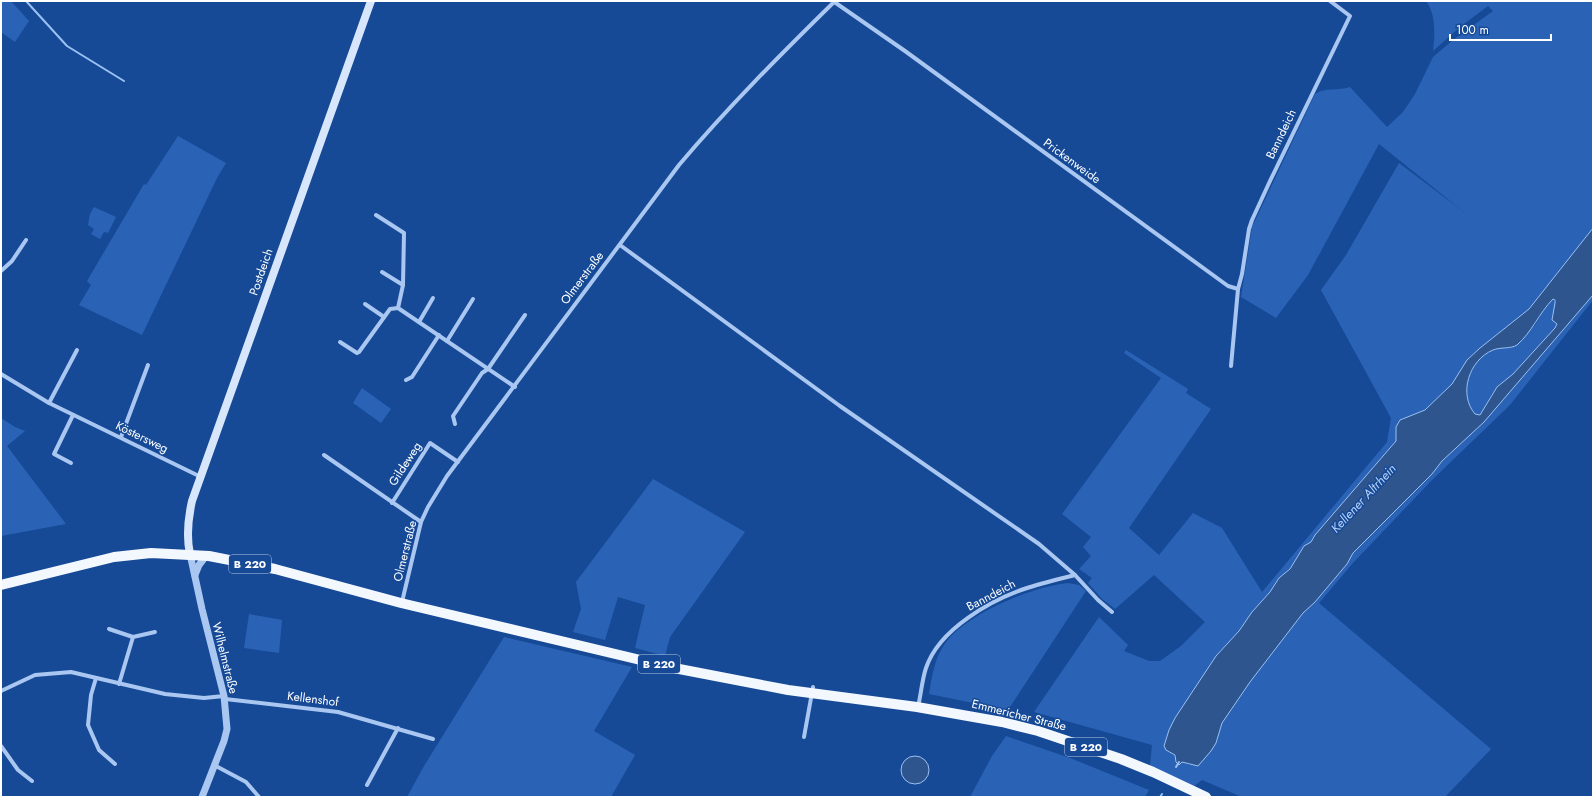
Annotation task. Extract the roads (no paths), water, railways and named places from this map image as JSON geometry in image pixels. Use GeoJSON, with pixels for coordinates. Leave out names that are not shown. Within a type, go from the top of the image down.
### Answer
{"type":"FeatureCollection","features":[{"type":"Feature","properties":{"kind":"main road","name":"Postdeich"},"geometry":{"type":"LineString","coordinates":[[190,554],[188,546],[188,518],[192,501],[371,1]]}},
{"type":"Feature","properties":{"kind":"main road","name":"B 220"},"geometry":{"type":"LineString","coordinates":[[1,585],[114,557],[151,553],[206,556],[275,569],[401,603],[674,668],[759,685],[813,690],[917,707]]}},
{"type":"Feature","properties":{"kind":"main road","name":"Emmericher Straße"},"geometry":{"type":"LineString","coordinates":[[917,707],[995,721],[1038,731],[1088,747],[1153,772],[1206,797]]}},
{"type":"Feature","properties":{"kind":"street","name":"Prickenweide"},"geometry":{"type":"LineString","coordinates":[[834,1],[1228,286],[1238,289]]}},
{"type":"Feature","properties":{"kind":"street","name":"Olmerstraße"},"geometry":{"type":"LineString","coordinates":[[401,603],[421,522],[438,489],[680,165],[717,121],[756,79],[834,1]]}},
{"type":"Feature","properties":{"kind":"street","name":"Banndeich"},"geometry":{"type":"LineString","coordinates":[[1238,289],[1252,220],[1350,16],[1330,1]]}},
{"type":"Feature","properties":{"kind":"street"},"geometry":{"type":"LineString","coordinates":[[376,215],[404,233],[402,285],[398,308]]}},
{"type":"Feature","properties":{"kind":"street"},"geometry":{"type":"LineString","coordinates":[[1,270],[12,261],[26,240]]}},
{"type":"Feature","properties":{"kind":"street"},"geometry":{"type":"LineString","coordinates":[[620,245],[840,406],[1039,544],[1075,575],[1098,600],[1112,612]]}},
{"type":"Feature","properties":{"kind":"street"},"geometry":{"type":"LineString","coordinates":[[382,272],[402,285]]}},
{"type":"Feature","properties":{"kind":"street"},"geometry":{"type":"LineString","coordinates":[[1231,366],[1238,289]]}},
{"type":"Feature","properties":{"kind":"street"},"geometry":{"type":"LineString","coordinates":[[419,322],[433,298]]}},
{"type":"Feature","properties":{"kind":"street"},"geometry":{"type":"LineString","coordinates":[[448,341],[473,299]]}},
{"type":"Feature","properties":{"kind":"street"},"geometry":{"type":"LineString","coordinates":[[365,304],[384,317]]}},
{"type":"Feature","properties":{"kind":"street"},"geometry":{"type":"LineString","coordinates":[[340,342],[357,353],[359,352],[390,309],[398,308],[515,387]]}},
{"type":"Feature","properties":{"kind":"street"},"geometry":{"type":"LineString","coordinates":[[455,424],[453,416],[482,373],[488,369],[525,315]]}},
{"type":"Feature","properties":{"kind":"street"},"geometry":{"type":"LineString","coordinates":[[406,380],[412,377],[439,336]]}},
{"type":"Feature","properties":{"kind":"street"},"geometry":{"type":"LineString","coordinates":[[49,403],[77,350]]}},
{"type":"Feature","properties":{"kind":"street"},"geometry":{"type":"LineString","coordinates":[[120,437],[148,365]]}},
{"type":"Feature","properties":{"kind":"street","name":"Köstersweg"},"geometry":{"type":"LineString","coordinates":[[1,374],[49,403],[201,477]]}},
{"type":"Feature","properties":{"kind":"street"},"geometry":{"type":"LineString","coordinates":[[71,462],[54,454],[73,415]]}},
{"type":"Feature","properties":{"kind":"street","name":"Gildeweg"},"geometry":{"type":"LineString","coordinates":[[392,503],[430,443],[458,462]]}},
{"type":"Feature","properties":{"kind":"street","name":"Gildeweg"},"geometry":{"type":"LineString","coordinates":[[324,455],[421,522]]}},
{"type":"Feature","properties":{"kind":"street","name":"Wilhelmstraße"},"geometry":{"type":"LineString","coordinates":[[190,554],[224,697],[227,729],[224,741],[202,797]]}},
{"type":"Feature","properties":{"kind":"street"},"geometry":{"type":"LineString","coordinates":[[194,575],[206,556]]}},
{"type":"Feature","properties":{"kind":"street","name":"Banndeich"},"geometry":{"type":"LineString","coordinates":[[917,707],[926,667],[938,646],[955,627],[990,605],[1026,588],[1075,575]]}},
{"type":"Feature","properties":{"kind":"street"},"geometry":{"type":"LineString","coordinates":[[109,629],[133,637],[155,632]]}},
{"type":"Feature","properties":{"kind":"street"},"geometry":{"type":"LineString","coordinates":[[119,684],[133,637]]}},
{"type":"Feature","properties":{"kind":"street","name":"Kellenshof"},"geometry":{"type":"LineString","coordinates":[[1,691],[34,675],[71,672],[165,694],[204,698],[224,697],[338,712],[434,739]]}},
{"type":"Feature","properties":{"kind":"street"},"geometry":{"type":"LineString","coordinates":[[96,678],[91,695],[88,725],[100,750],[115,764]]}},
{"type":"Feature","properties":{"kind":"street"},"geometry":{"type":"LineString","coordinates":[[804,737],[813,690]]}},
{"type":"Feature","properties":{"kind":"street"},"geometry":{"type":"LineString","coordinates":[[367,785],[398,728]]}},
{"type":"Feature","properties":{"kind":"street"},"geometry":{"type":"LineString","coordinates":[[1,746],[18,770],[32,781]]}},
{"type":"Feature","properties":{"kind":"street"},"geometry":{"type":"LineString","coordinates":[[214,765],[246,782],[259,797]]}},
{"type":"Feature","properties":{"kind":"water"},"geometry":{"type":"Polygon","coordinates":[[[1593,228],[1593,295],[1484,422],[1442,461],[1432,474],[1353,553],[1347,564],[1315,602],[1303,613],[1250,682],[1222,723],[1216,743],[1198,766],[1182,762],[1179,765],[1176,762],[1175,755],[1166,750],[1164,746],[1169,730],[1175,718],[1216,656],[1239,631],[1252,612],[1270,592],[1279,578],[1290,569],[1304,546],[1311,542],[1315,535],[1396,441],[1396,427],[1400,420],[1425,410],[1452,384],[1467,360],[1529,309],[1593,228]],[[1553,299],[1548,304],[1527,334],[1517,345],[1493,350],[1478,361],[1472,369],[1467,388],[1467,397],[1475,414],[1480,415],[1497,387],[1513,374],[1555,328],[1557,324],[1552,320],[1555,300],[1553,299]]]}},
{"type":"Feature","properties":{"kind":"water"},"geometry":{"type":"Polygon","coordinates":[[[915,756],[925,760],[929,770],[925,780],[915,784],[905,780],[901,770],[905,760],[915,756]]]}},
{"type":"Feature","properties":{"kind":"waterway"},"geometry":{"type":"LineString","coordinates":[[26,1],[67,46],[124,81]]}},
{"type":"Feature","properties":{"kind":"waterway","name":"Kellener Altrhein"},"geometry":{"type":"LineString","coordinates":[[1176,767],[1179,762]]}}]}
